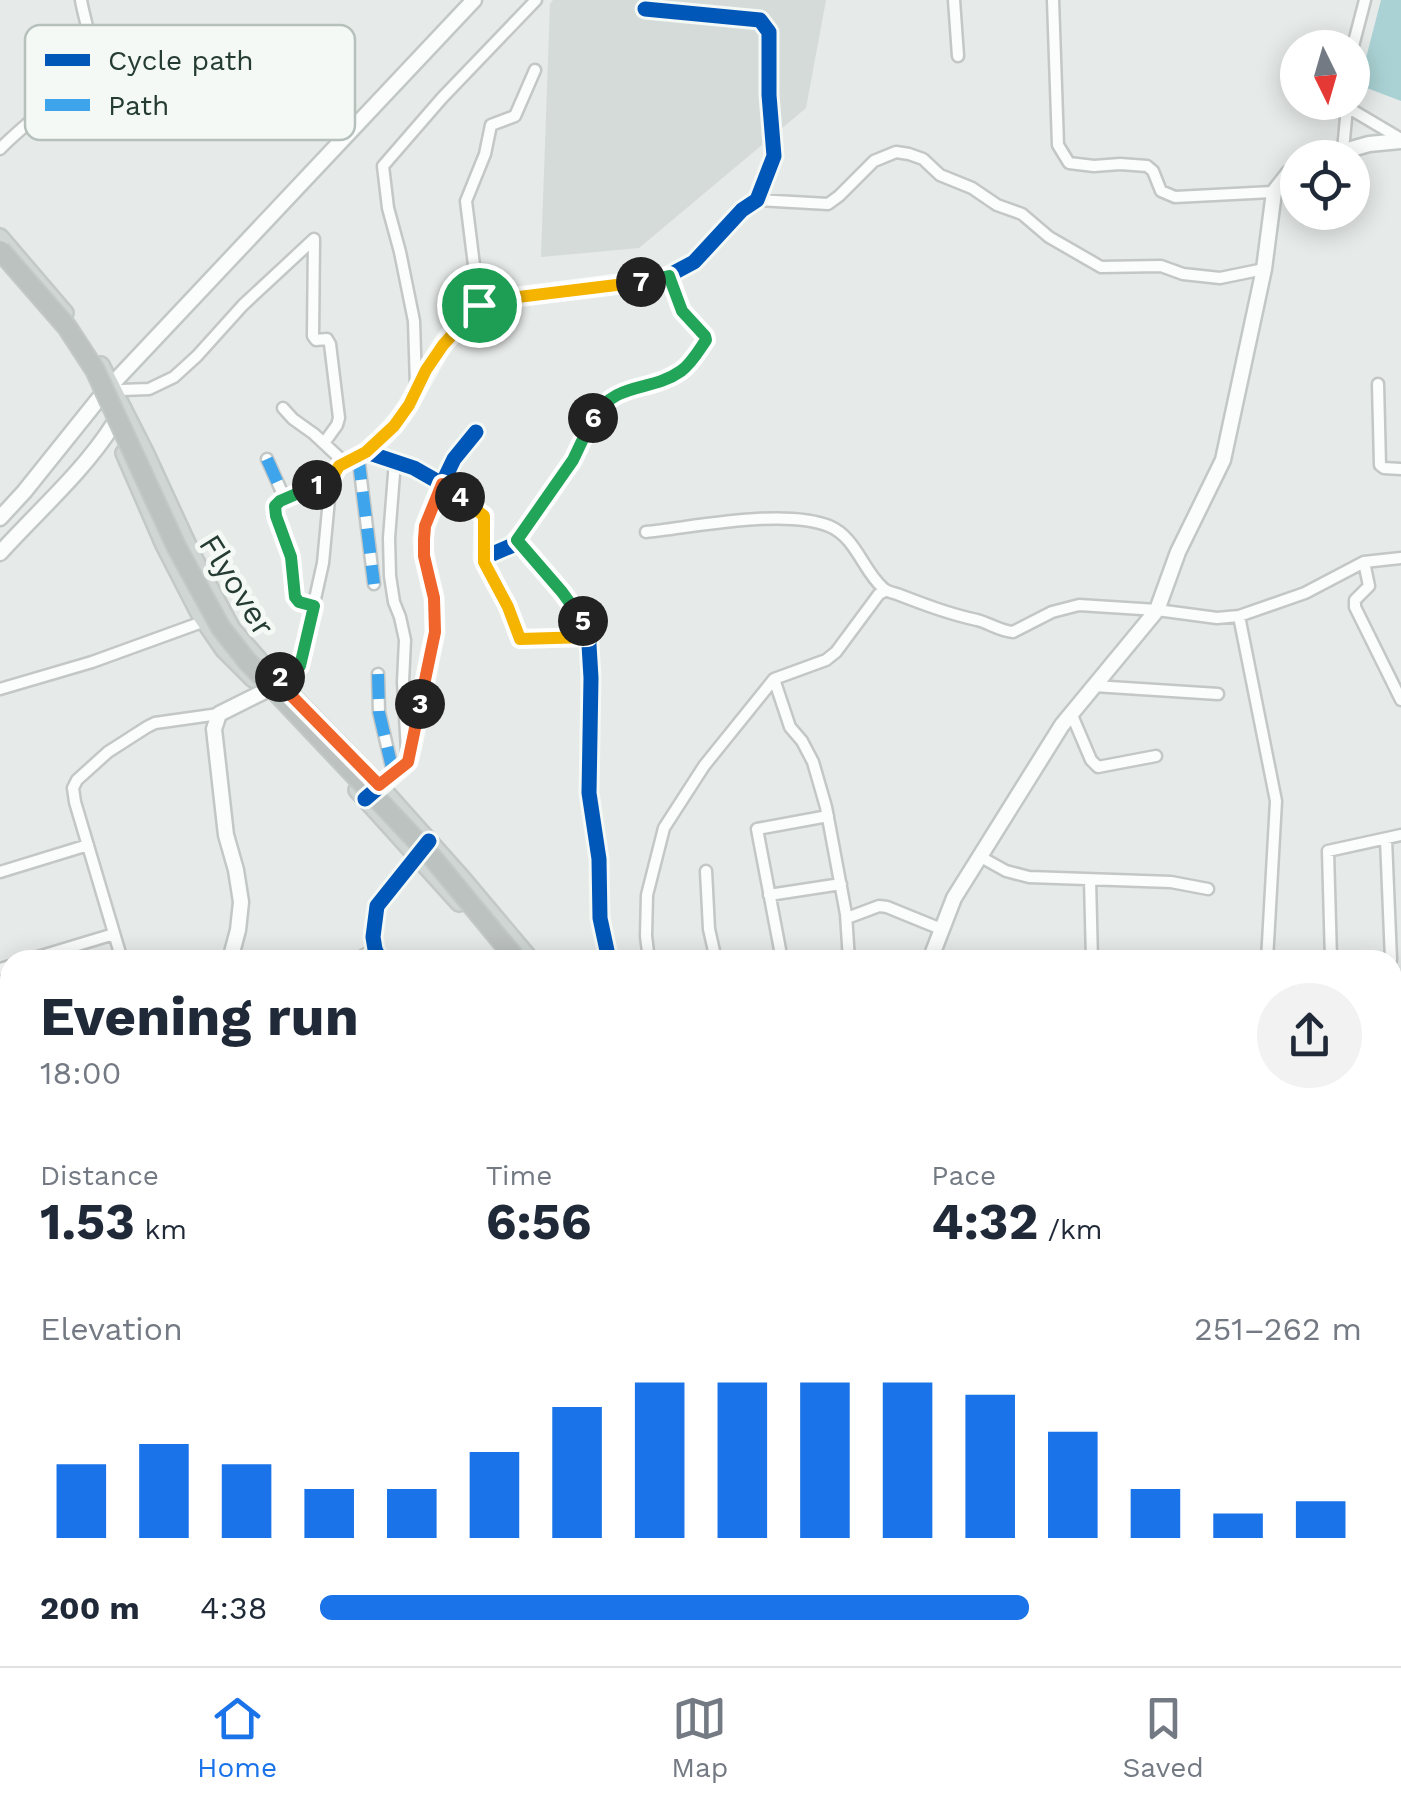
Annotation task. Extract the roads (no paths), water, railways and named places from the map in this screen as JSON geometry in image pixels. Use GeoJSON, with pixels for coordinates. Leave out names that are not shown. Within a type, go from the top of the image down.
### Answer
{"type":"FeatureCollection","features":[{"type":"Feature","properties":{"kind":"highway","name":"Flyover"},"geometry":{"type":"LineString","coordinates":[[2,256],[67,327],[95,370],[177,548],[222,628],[247,661],[431,856],[509,950]]}},
{"type":"Feature","properties":{"kind":"main road"},"geometry":{"type":"LineString","coordinates":[[0,237],[2,256],[67,327],[96,372],[232,629],[271,686],[498,950]]}},
{"type":"Feature","properties":{"kind":"main road"},"geometry":{"type":"LineString","coordinates":[[108,394],[113,424],[164,545],[224,650],[271,686],[379,785],[522,950]]}},
{"type":"Feature","properties":{"kind":"street"},"geometry":{"type":"LineString","coordinates":[[80,0],[85,25]]}},
{"type":"Feature","properties":{"kind":"street"},"geometry":{"type":"LineString","coordinates":[[355,128],[474,0]]}},
{"type":"Feature","properties":{"kind":"street"},"geometry":{"type":"LineString","coordinates":[[416,390],[414,321],[388,208],[383,166],[536,0]]}},
{"type":"Feature","properties":{"kind":"street"},"geometry":{"type":"LineString","coordinates":[[954,0],[958,56]]}},
{"type":"Feature","properties":{"kind":"street"},"geometry":{"type":"LineString","coordinates":[[1053,0],[1058,145],[1070,163],[1147,166],[1161,191],[1175,197],[1274,192]]}},
{"type":"Feature","properties":{"kind":"street"},"geometry":{"type":"LineString","coordinates":[[1357,30],[1365,0]]}},
{"type":"Feature","properties":{"kind":"street"},"geometry":{"type":"LineString","coordinates":[[119,950],[73,794],[77,780],[108,752],[156,723],[219,714],[300,666],[324,563],[332,478],[339,466],[362,454],[394,426],[443,345],[479,305],[669,276],[694,262],[756,200],[774,156],[768,95],[768,32],[760,20],[645,9]]}},
{"type":"Feature","properties":{"kind":"street"},"geometry":{"type":"LineString","coordinates":[[479,305],[466,201],[485,154],[491,126],[514,116],[535,70]]}},
{"type":"Feature","properties":{"kind":"street"},"geometry":{"type":"LineString","coordinates":[[1370,119],[1401,140]]}},
{"type":"Feature","properties":{"kind":"street"},"geometry":{"type":"LineString","coordinates":[[0,148],[25,125]]}},
{"type":"Feature","properties":{"kind":"street"},"geometry":{"type":"LineString","coordinates":[[0,518],[108,394],[344,140]]}},
{"type":"Feature","properties":{"kind":"street"},"geometry":{"type":"LineString","coordinates":[[1370,144],[1401,140]]}},
{"type":"Feature","properties":{"kind":"street"},"geometry":{"type":"LineString","coordinates":[[756,200],[828,204],[874,160],[896,152],[922,159],[940,174],[1022,214],[1049,237],[1101,268],[1160,266],[1183,274],[1220,278],[1264,269]]}},
{"type":"Feature","properties":{"kind":"street"},"geometry":{"type":"LineString","coordinates":[[934,950],[954,898],[1072,713],[1157,610],[1178,552],[1223,460],[1264,269],[1274,192],[1280,184]]}},
{"type":"Feature","properties":{"kind":"street"},"geometry":{"type":"LineString","coordinates":[[108,394],[149,389],[174,378],[314,238],[313,336],[330,344],[339,418],[324,444]]}},
{"type":"Feature","properties":{"kind":"street"},"geometry":{"type":"LineString","coordinates":[[483,558],[517,540],[573,460],[590,423],[606,402],[616,394],[665,380],[681,371],[706,340],[682,311],[669,276]]}},
{"type":"Feature","properties":{"kind":"street"},"geometry":{"type":"LineString","coordinates":[[1378,384],[1380,464],[1401,469]]}},
{"type":"Feature","properties":{"kind":"street"},"geometry":{"type":"LineString","coordinates":[[283,408],[345,463]]}},
{"type":"Feature","properties":{"kind":"street"},"geometry":{"type":"LineString","coordinates":[[0,553],[83,464],[113,424]]}},
{"type":"Feature","properties":{"kind":"street"},"geometry":{"type":"LineString","coordinates":[[365,798],[408,762],[435,632],[434,598],[424,556],[425,526],[454,460],[476,432]]}},
{"type":"Feature","properties":{"kind":"street"},"geometry":{"type":"LineString","coordinates":[[362,454],[414,468],[484,516],[483,558],[520,639],[588,637]]}},
{"type":"Feature","properties":{"kind":"street"},"geometry":{"type":"LineString","coordinates":[[362,454],[374,584]]}},
{"type":"Feature","properties":{"kind":"street"},"geometry":{"type":"LineString","coordinates":[[267,459],[285,499]]}},
{"type":"Feature","properties":{"kind":"street"},"geometry":{"type":"LineString","coordinates":[[395,461],[390,576],[405,640],[402,682],[408,762]]}},
{"type":"Feature","properties":{"kind":"street"},"geometry":{"type":"LineString","coordinates":[[314,606],[295,597],[291,557],[274,510],[285,499],[332,478]]}},
{"type":"Feature","properties":{"kind":"street"},"geometry":{"type":"LineString","coordinates":[[646,532],[763,519],[811,520],[842,534],[885,591],[1006,632],[1079,604],[1217,618],[1240,616],[1305,594],[1364,562],[1401,558]]}},
{"type":"Feature","properties":{"kind":"street"},"geometry":{"type":"LineString","coordinates":[[517,540],[588,628],[589,793],[599,859],[600,918],[607,950]]}},
{"type":"Feature","properties":{"kind":"street"},"geometry":{"type":"LineString","coordinates":[[1364,562],[1368,586],[1355,600],[1355,607],[1401,700]]}},
{"type":"Feature","properties":{"kind":"street"},"geometry":{"type":"LineString","coordinates":[[648,950],[648,895],[664,828],[704,766],[774,678],[826,660],[885,591]]}},
{"type":"Feature","properties":{"kind":"street"},"geometry":{"type":"LineString","coordinates":[[1240,616],[1276,801],[1268,950]]}},
{"type":"Feature","properties":{"kind":"street"},"geometry":{"type":"LineString","coordinates":[[0,689],[92,662],[205,621]]}},
{"type":"Feature","properties":{"kind":"street"},"geometry":{"type":"LineString","coordinates":[[378,674],[379,712],[393,772]]}},
{"type":"Feature","properties":{"kind":"street"},"geometry":{"type":"LineString","coordinates":[[774,678],[790,727],[813,762],[828,816],[847,918],[848,950]]}},
{"type":"Feature","properties":{"kind":"street"},"geometry":{"type":"LineString","coordinates":[[1094,686],[1218,694]]}},
{"type":"Feature","properties":{"kind":"street"},"geometry":{"type":"LineString","coordinates":[[1072,713],[1091,760],[1098,767],[1156,756]]}},
{"type":"Feature","properties":{"kind":"street"},"geometry":{"type":"LineString","coordinates":[[219,714],[214,729],[226,835],[241,902],[233,950]]}},
{"type":"Feature","properties":{"kind":"street"},"geometry":{"type":"LineString","coordinates":[[780,950],[757,828],[828,816]]}},
{"type":"Feature","properties":{"kind":"street"},"geometry":{"type":"LineString","coordinates":[[1331,950],[1328,851],[1401,834]]}},
{"type":"Feature","properties":{"kind":"street"},"geometry":{"type":"LineString","coordinates":[[1386,839],[1392,950]]}},
{"type":"Feature","properties":{"kind":"street"},"geometry":{"type":"LineString","coordinates":[[377,950],[373,924],[377,906],[429,841]]}},
{"type":"Feature","properties":{"kind":"street"},"geometry":{"type":"LineString","coordinates":[[0,872],[88,844]]}},
{"type":"Feature","properties":{"kind":"street"},"geometry":{"type":"LineString","coordinates":[[979,856],[1029,878],[1172,882],[1208,889]]}},
{"type":"Feature","properties":{"kind":"street"},"geometry":{"type":"LineString","coordinates":[[706,871],[714,950]]}},
{"type":"Feature","properties":{"kind":"street"},"geometry":{"type":"LineString","coordinates":[[1090,880],[1092,950]]}},
{"type":"Feature","properties":{"kind":"street"},"geometry":{"type":"LineString","coordinates":[[769,895],[841,884]]}},
{"type":"Feature","properties":{"kind":"street"},"geometry":{"type":"LineString","coordinates":[[847,918],[878,906],[888,907],[941,929]]}},
{"type":"Feature","properties":{"kind":"street"},"geometry":{"type":"LineString","coordinates":[[61,950],[114,934]]}},
{"type":"Feature","properties":{"kind":"water"},"geometry":{"type":"Polygon","coordinates":[[[1381,0],[1401,0],[1401,101],[1370,89],[1370,42],[1381,0]]]}}]}
